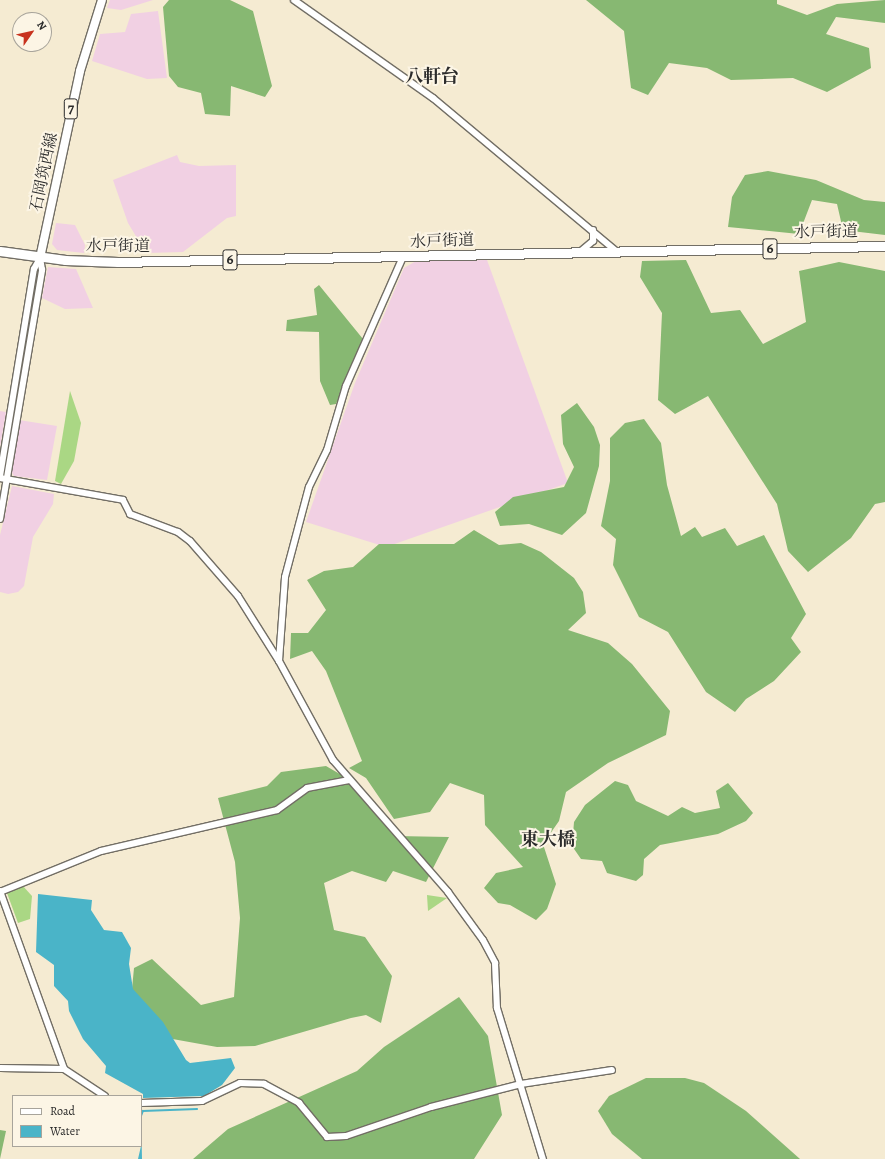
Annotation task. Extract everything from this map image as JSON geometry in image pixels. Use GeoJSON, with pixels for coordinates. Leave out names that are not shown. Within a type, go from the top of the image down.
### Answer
{"type":"FeatureCollection","features":[{"type":"Feature","properties":{"kind":"highway","name":"水戸街道"},"geometry":{"type":"LineString","coordinates":[[0,251],[40,258],[118,262],[403,257],[615,250],[885,246]]}},
{"type":"Feature","properties":{"kind":"main road","name":"石岡筑西線"},"geometry":{"type":"LineString","coordinates":[[40,258],[80,71],[102,0]]}},
{"type":"Feature","properties":{"kind":"street"},"geometry":{"type":"LineString","coordinates":[[294,0],[433,98],[593,230],[615,250]]}},
{"type":"Feature","properties":{"kind":"street"},"geometry":{"type":"LineString","coordinates":[[581,251],[593,241],[593,230]]}},
{"type":"Feature","properties":{"kind":"street"},"geometry":{"type":"LineString","coordinates":[[279,661],[285,577],[309,487],[327,450],[346,386],[403,257]]}},
{"type":"Feature","properties":{"kind":"street"},"geometry":{"type":"LineString","coordinates":[[0,519],[2,478],[42,270],[40,258]]}},
{"type":"Feature","properties":{"kind":"street"},"geometry":{"type":"LineString","coordinates":[[2,478],[124,500],[130,514],[178,532],[238,596],[279,661],[333,760],[348,780],[448,892],[483,940],[495,963],[497,1008],[543,1159]]}},
{"type":"Feature","properties":{"kind":"street"},"geometry":{"type":"LineString","coordinates":[[64,1069],[0,891],[101,851],[278,810],[307,788],[348,780]]}},
{"type":"Feature","properties":{"kind":"street"},"geometry":{"type":"LineString","coordinates":[[0,1068],[64,1069],[103,1095]]}},
{"type":"Feature","properties":{"kind":"street"},"geometry":{"type":"LineString","coordinates":[[142,1103],[202,1101],[240,1083],[264,1084],[299,1103],[327,1137],[346,1136],[431,1107],[521,1084],[612,1070]]}},
{"type":"Feature","properties":{"kind":"shaded area"},"geometry":{"type":"Polygon","coordinates":[[[110,0],[153,0],[121,10],[107,8],[110,0]]]}},
{"type":"Feature","properties":{"kind":"shaded area"},"geometry":{"type":"Polygon","coordinates":[[[158,11],[167,78],[147,79],[92,61],[100,34],[125,32],[131,14],[158,11]]]}},
{"type":"Feature","properties":{"kind":"shaded area"},"geometry":{"type":"Polygon","coordinates":[[[177,155],[180,162],[199,166],[236,165],[236,216],[227,218],[183,252],[146,253],[128,223],[113,180],[177,155]]]}},
{"type":"Feature","properties":{"kind":"shaded area"},"geometry":{"type":"Polygon","coordinates":[[[56,223],[75,225],[85,245],[84,253],[57,250],[52,244],[56,223]]]}},
{"type":"Feature","properties":{"kind":"shaded area"},"geometry":{"type":"Polygon","coordinates":[[[487,260],[568,483],[386,547],[306,522],[355,383],[404,268],[416,261],[487,260]]]}},
{"type":"Feature","properties":{"kind":"shaded area"},"geometry":{"type":"Polygon","coordinates":[[[48,267],[76,269],[93,308],[65,309],[42,298],[48,267]]]}},
{"type":"Feature","properties":{"kind":"shaded area"},"geometry":{"type":"Polygon","coordinates":[[[0,411],[6,412],[0,447],[0,411]]]}},
{"type":"Feature","properties":{"kind":"shaded area"},"geometry":{"type":"Polygon","coordinates":[[[19,420],[57,426],[47,480],[14,476],[11,471],[19,420]]]}},
{"type":"Feature","properties":{"kind":"shaded area"},"geometry":{"type":"Polygon","coordinates":[[[12,486],[54,494],[53,504],[33,537],[24,586],[18,592],[8,594],[0,592],[0,535],[12,486]]]}},
{"type":"Feature","properties":{"kind":"green space"},"geometry":{"type":"Polygon","coordinates":[[[169,0],[230,0],[253,11],[272,86],[265,97],[231,86],[230,116],[205,114],[201,93],[178,87],[169,76],[163,7],[169,0]]]}},
{"type":"Feature","properties":{"kind":"green space"},"geometry":{"type":"Polygon","coordinates":[[[586,0],[777,0],[777,4],[807,15],[837,4],[885,0],[885,23],[836,17],[826,34],[869,48],[871,68],[827,92],[793,78],[731,80],[707,68],[669,63],[648,95],[631,88],[624,31],[586,0]]]}},
{"type":"Feature","properties":{"kind":"green space"},"geometry":{"type":"Polygon","coordinates":[[[768,171],[816,180],[864,200],[885,202],[885,235],[843,230],[837,204],[812,200],[799,234],[728,227],[732,197],[745,175],[768,171]]]}},
{"type":"Feature","properties":{"kind":"green space"},"geometry":{"type":"Polygon","coordinates":[[[686,260],[711,313],[740,310],[763,344],[806,322],[799,271],[839,262],[885,271],[885,502],[875,504],[851,538],[808,572],[788,551],[777,504],[708,396],[675,414],[658,400],[662,313],[640,277],[642,261],[686,260]]]}},
{"type":"Feature","properties":{"kind":"green space"},"geometry":{"type":"Polygon","coordinates":[[[319,285],[363,339],[336,404],[330,405],[320,381],[319,332],[286,331],[287,320],[317,315],[314,289],[319,285]]]}},
{"type":"Feature","properties":{"kind":"green space"},"geometry":{"type":"Polygon","coordinates":[[[70,391],[81,423],[74,461],[61,484],[55,481],[70,391]]]}},
{"type":"Feature","properties":{"kind":"green space"},"geometry":{"type":"Polygon","coordinates":[[[577,403],[594,427],[600,445],[599,466],[586,513],[562,535],[529,524],[500,526],[495,512],[513,497],[564,487],[574,467],[563,444],[561,415],[577,403]]]}},
{"type":"Feature","properties":{"kind":"green space"},"geometry":{"type":"Polygon","coordinates":[[[644,419],[661,443],[667,485],[681,536],[695,527],[702,537],[725,528],[737,546],[764,535],[806,614],[791,638],[801,652],[774,681],[746,699],[735,712],[706,692],[668,632],[639,617],[613,565],[616,539],[601,526],[610,481],[610,438],[625,423],[644,419]]]}},
{"type":"Feature","properties":{"kind":"green space"},"geometry":{"type":"Polygon","coordinates":[[[474,530],[499,545],[521,543],[541,552],[574,578],[583,592],[586,613],[568,630],[608,643],[632,664],[670,711],[666,735],[608,763],[566,792],[559,821],[543,844],[556,884],[547,909],[536,920],[510,905],[498,903],[484,888],[496,873],[523,867],[485,825],[484,795],[450,783],[430,812],[394,819],[366,778],[349,768],[362,761],[326,671],[312,651],[290,659],[291,633],[308,633],[326,610],[307,580],[324,571],[353,567],[379,544],[454,544],[474,530]]]}},
{"type":"Feature","properties":{"kind":"green space"},"geometry":{"type":"Polygon","coordinates":[[[326,766],[357,784],[396,836],[449,837],[426,882],[393,871],[386,882],[352,871],[324,883],[334,930],[365,937],[392,976],[381,1023],[366,1015],[255,1046],[217,1047],[167,1038],[132,989],[134,968],[152,959],[201,1005],[234,997],[240,918],[235,862],[218,798],[267,786],[281,772],[326,766]]]}},
{"type":"Feature","properties":{"kind":"green space"},"geometry":{"type":"Polygon","coordinates":[[[615,781],[628,785],[636,801],[668,816],[682,807],[695,813],[720,808],[716,791],[728,783],[753,813],[746,821],[718,834],[660,845],[644,859],[643,875],[636,881],[607,873],[602,861],[581,859],[572,846],[574,822],[585,805],[615,781]]]}},
{"type":"Feature","properties":{"kind":"green space"},"geometry":{"type":"Polygon","coordinates":[[[22,885],[32,896],[30,919],[18,923],[7,893],[22,885]]]}},
{"type":"Feature","properties":{"kind":"green space"},"geometry":{"type":"Polygon","coordinates":[[[427,895],[447,898],[428,911],[427,895]]]}},
{"type":"Feature","properties":{"kind":"green space"},"geometry":{"type":"Polygon","coordinates":[[[459,997],[488,1036],[502,1115],[474,1159],[193,1159],[228,1129],[357,1071],[384,1047],[459,997]]]}},
{"type":"Feature","properties":{"kind":"green space"},"geometry":{"type":"Polygon","coordinates":[[[646,1078],[685,1078],[704,1083],[746,1111],[800,1159],[642,1159],[612,1134],[598,1111],[609,1096],[646,1078]]]}},
{"type":"Feature","properties":{"kind":"green space"},"geometry":{"type":"Polygon","coordinates":[[[0,1130],[6,1131],[0,1159],[0,1130]]]}},
{"type":"Feature","properties":{"kind":"water"},"geometry":{"type":"Polygon","coordinates":[[[38,894],[92,900],[91,910],[104,930],[122,932],[131,948],[129,964],[133,989],[163,1022],[186,1060],[190,1063],[231,1058],[235,1068],[222,1085],[204,1096],[143,1098],[143,1094],[105,1073],[106,1066],[83,1039],[69,1011],[68,1001],[54,986],[54,965],[36,952],[38,894]]]}},
{"type":"Feature","properties":{"kind":"water"},"geometry":{"type":"Polygon","coordinates":[[[141,1147],[142,1147],[142,1159],[138,1159],[141,1147]]]}},
{"type":"Feature","properties":{"kind":"waterway"},"geometry":{"type":"LineString","coordinates":[[142,1114],[143,1111],[197,1109]]}},
{"type":"Feature","properties":{"kind":"district","name":"八軒台"},"geometry":{"type":"Point","coordinates":[432,76]}},
{"type":"Feature","properties":{"kind":"district","name":"東大橋"},"geometry":{"type":"Point","coordinates":[548,839]}}]}
